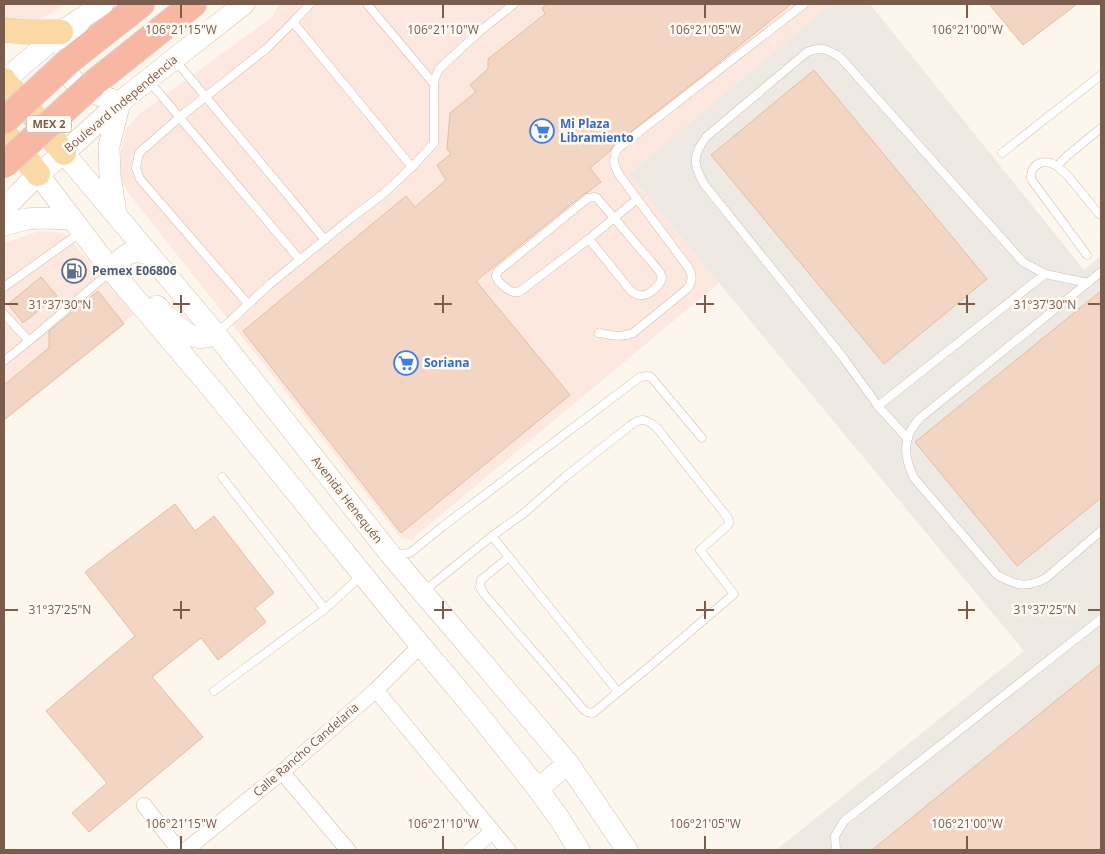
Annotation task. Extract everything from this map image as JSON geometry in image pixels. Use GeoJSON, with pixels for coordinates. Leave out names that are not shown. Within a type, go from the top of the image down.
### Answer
{"type":"FeatureCollection","features":[{"type":"Feature","properties":{"kind":"highway","name":"MEX 2"},"geometry":{"type":"LineString","coordinates":[[4,121],[72,59],[141,4]]}},
{"type":"Feature","properties":{"kind":"highway","name":"MEX 2"},"geometry":{"type":"LineString","coordinates":[[4,165],[94,83],[192,4]]}},
{"type":"Feature","properties":{"kind":"main road"},"geometry":{"type":"LineString","coordinates":[[64,153],[4,80],[61,32],[103,4]]}},
{"type":"Feature","properties":{"kind":"main road","name":"Boulevard Independencia"},"geometry":{"type":"LineString","coordinates":[[4,210],[38,174],[120,102],[244,4]]}},
{"type":"Feature","properties":{"kind":"main road"},"geometry":{"type":"LineString","coordinates":[[81,20],[67,40],[64,60],[68,73],[77,84],[94,94],[120,102],[109,146],[110,176],[116,214]]}},
{"type":"Feature","properties":{"kind":"main road"},"geometry":{"type":"LineString","coordinates":[[4,30],[61,32]]}},
{"type":"Feature","properties":{"kind":"main road"},"geometry":{"type":"LineString","coordinates":[[4,132],[111,270],[217,395],[538,789],[579,850]]}},
{"type":"Feature","properties":{"kind":"main road","name":"Avenida Henequén"},"geometry":{"type":"LineString","coordinates":[[64,153],[216,334],[390,554],[568,763],[627,850]]}},
{"type":"Feature","properties":{"kind":"main road"},"geometry":{"type":"LineString","coordinates":[[4,226],[26,219],[40,218],[77,226]]}},
{"type":"Feature","properties":{"kind":"main road"},"geometry":{"type":"LineString","coordinates":[[111,270],[126,255],[132,252],[148,253]]}},
{"type":"Feature","properties":{"kind":"main road"},"geometry":{"type":"LineString","coordinates":[[129,290],[156,304],[183,331],[192,336],[206,338],[216,334]]}},
{"type":"Feature","properties":{"kind":"main road"},"geometry":{"type":"LineString","coordinates":[[362,575],[390,554]]}},
{"type":"Feature","properties":{"kind":"main road"},"geometry":{"type":"LineString","coordinates":[[538,789],[568,763]]}},
{"type":"Feature","properties":{"kind":"street","name":"Calle Rancho Candelaria"},"geometry":{"type":"LineString","coordinates":[[186,850],[282,772],[376,690],[421,645]]}},
{"type":"Feature","properties":{"kind":"street"},"geometry":{"type":"LineString","coordinates":[[376,690],[508,850]]}},
{"type":"Feature","properties":{"kind":"street"},"geometry":{"type":"LineString","coordinates":[[282,772],[348,850]]}},
{"type":"Feature","properties":{"kind":"street"},"geometry":{"type":"LineString","coordinates":[[144,805],[179,850]]}},
{"type":"Feature","properties":{"kind":"street"},"geometry":{"type":"LineString","coordinates":[[472,850],[492,832]]}},
{"type":"Feature","properties":{"kind":"lane"},"geometry":{"type":"LineString","coordinates":[[248,304],[140,179],[136,168],[139,153],[180,116],[266,49],[310,4]]}},
{"type":"Feature","properties":{"kind":"lane"},"geometry":{"type":"LineString","coordinates":[[367,4],[434,84]]}},
{"type":"Feature","properties":{"kind":"lane"},"geometry":{"type":"LineString","coordinates":[[500,4],[506,11]]}},
{"type":"Feature","properties":{"kind":"lane"},"geometry":{"type":"LineString","coordinates":[[216,334],[270,284],[382,195],[434,143],[434,84],[440,69],[453,55],[514,4]]}},
{"type":"Feature","properties":{"kind":"lane"},"geometry":{"type":"LineString","coordinates":[[598,333],[626,336],[633,333],[691,284],[691,272],[688,266],[614,167],[614,155],[617,149],[804,4]]}},
{"type":"Feature","properties":{"kind":"lane"},"geometry":{"type":"LineString","coordinates":[[293,22],[412,167]]}},
{"type":"Feature","properties":{"kind":"lane"},"geometry":{"type":"LineString","coordinates":[[908,439],[878,406],[842,356],[704,184],[695,165],[700,145],[706,137],[807,52],[815,48],[830,51],[840,57],[1023,262],[1045,274],[1088,283]]}},
{"type":"Feature","properties":{"kind":"lane"},"geometry":{"type":"LineString","coordinates":[[174,59],[325,240]]}},
{"type":"Feature","properties":{"kind":"lane"},"geometry":{"type":"LineString","coordinates":[[1002,153],[1101,75]]}},
{"type":"Feature","properties":{"kind":"lane"},"geometry":{"type":"LineString","coordinates":[[148,80],[300,260]]}},
{"type":"Feature","properties":{"kind":"lane"},"geometry":{"type":"LineString","coordinates":[[1057,166],[1101,128]]}},
{"type":"Feature","properties":{"kind":"lane"},"geometry":{"type":"LineString","coordinates":[[1087,255],[1031,179],[1032,169],[1041,163],[1057,166],[1101,214]]}},
{"type":"Feature","properties":{"kind":"lane"},"geometry":{"type":"LineString","coordinates":[[588,238],[631,291],[638,295],[645,295],[660,284],[662,278],[660,272],[613,217],[597,198],[594,197],[588,198],[497,272],[498,281],[512,292],[519,292],[613,217],[637,199]]}},
{"type":"Feature","properties":{"kind":"lane"},"geometry":{"type":"LineString","coordinates":[[4,287],[77,226]]}},
{"type":"Feature","properties":{"kind":"lane"},"geometry":{"type":"LineString","coordinates":[[4,361],[30,341],[111,270]]}},
{"type":"Feature","properties":{"kind":"lane"},"geometry":{"type":"LineString","coordinates":[[1101,272],[920,418],[913,426],[906,451],[908,465],[914,478],[997,575],[1011,582],[1024,586],[1037,583],[1046,578],[1101,531]]}},
{"type":"Feature","properties":{"kind":"lane"},"geometry":{"type":"LineString","coordinates":[[878,406],[1045,274]]}},
{"type":"Feature","properties":{"kind":"lane"},"geometry":{"type":"LineString","coordinates":[[5,316],[30,341]]}},
{"type":"Feature","properties":{"kind":"lane"},"geometry":{"type":"LineString","coordinates":[[390,554],[410,553],[640,377],[651,377],[702,438]]}},
{"type":"Feature","properties":{"kind":"lane"},"geometry":{"type":"LineString","coordinates":[[423,592],[492,536],[523,514],[565,477],[637,420],[642,420],[649,421],[657,428],[728,518],[729,523],[726,528],[700,550],[734,594],[593,713],[587,712],[484,594],[480,587],[481,580],[509,557]]}},
{"type":"Feature","properties":{"kind":"lane"},"geometry":{"type":"LineString","coordinates":[[222,477],[326,609]]}},
{"type":"Feature","properties":{"kind":"lane"},"geometry":{"type":"LineString","coordinates":[[492,536],[618,692]]}},
{"type":"Feature","properties":{"kind":"lane"},"geometry":{"type":"LineString","coordinates":[[214,691],[326,609],[362,575]]}},
{"type":"Feature","properties":{"kind":"lane"},"geometry":{"type":"LineString","coordinates":[[836,850],[835,836],[844,822],[1101,619]]}},
{"type":"Feature","properties":{"kind":"shaded area"},"geometry":{"type":"Polygon","coordinates":[[[4,4],[64,4],[52,13],[34,21],[4,21],[4,4]]]}},
{"type":"Feature","properties":{"kind":"shaded area"},"geometry":{"type":"Polygon","coordinates":[[[279,4],[831,4],[629,174],[719,283],[411,540],[401,538],[129,194],[121,179],[121,150],[127,128],[139,114],[272,17],[279,4]]]}},
{"type":"Feature","properties":{"kind":"shaded area"},"geometry":{"type":"Polygon","coordinates":[[[831,4],[870,4],[1084,270],[1101,256],[1101,850],[776,850],[1024,651],[629,174],[831,4]]]}},
{"type":"Feature","properties":{"kind":"shaded area"},"geometry":{"type":"Polygon","coordinates":[[[39,231],[64,233],[135,313],[4,419],[4,243],[39,231]]]}},
{"type":"Feature","properties":{"kind":"building"},"geometry":{"type":"Polygon","coordinates":[[[547,4],[791,4],[614,145],[610,151],[590,168],[601,182],[476,281],[570,395],[401,533],[243,331],[406,196],[415,207],[446,180],[437,165],[451,154],[447,149],[450,113],[476,92],[470,85],[488,69],[488,59],[545,14],[542,8],[547,4]]]}},
{"type":"Feature","properties":{"kind":"building"},"geometry":{"type":"Polygon","coordinates":[[[989,4],[1077,4],[1023,45],[989,4]]]}},
{"type":"Feature","properties":{"kind":"building"},"geometry":{"type":"Polygon","coordinates":[[[814,70],[987,279],[884,364],[711,155],[814,70]]]}},
{"type":"Feature","properties":{"kind":"building","name":"Pemex E06806"},"geometry":{"type":"Polygon","coordinates":[[[75,260],[85,272],[73,282],[63,270],[75,260]]]}},
{"type":"Feature","properties":{"kind":"building"},"geometry":{"type":"Polygon","coordinates":[[[41,277],[57,296],[23,323],[8,304],[41,277]]]}},
{"type":"Feature","properties":{"kind":"building"},"geometry":{"type":"Polygon","coordinates":[[[98,291],[124,324],[4,420],[4,385],[49,348],[49,331],[98,291]]]}},
{"type":"Feature","properties":{"kind":"building"},"geometry":{"type":"Polygon","coordinates":[[[1101,291],[1101,498],[1017,566],[915,442],[1101,291]]]}},
{"type":"Feature","properties":{"kind":"building"},"geometry":{"type":"Polygon","coordinates":[[[175,504],[195,531],[214,516],[274,593],[255,608],[266,622],[218,660],[201,638],[152,677],[203,737],[89,832],[72,813],[107,783],[46,711],[135,636],[85,572],[175,504]]]}},
{"type":"Feature","properties":{"kind":"building"},"geometry":{"type":"Polygon","coordinates":[[[1101,664],[1101,850],[872,850],[1101,664]]]}},
{"type":"Feature","properties":{"kind":"place","name":"Mi Plaza Libramiento"},"geometry":{"type":"Point","coordinates":[542,131]}},
{"type":"Feature","properties":{"kind":"place","name":"Pemex E06806"},"geometry":{"type":"Point","coordinates":[74,271]}},
{"type":"Feature","properties":{"kind":"place","name":"Soriana"},"geometry":{"type":"Point","coordinates":[406,363]}}]}
